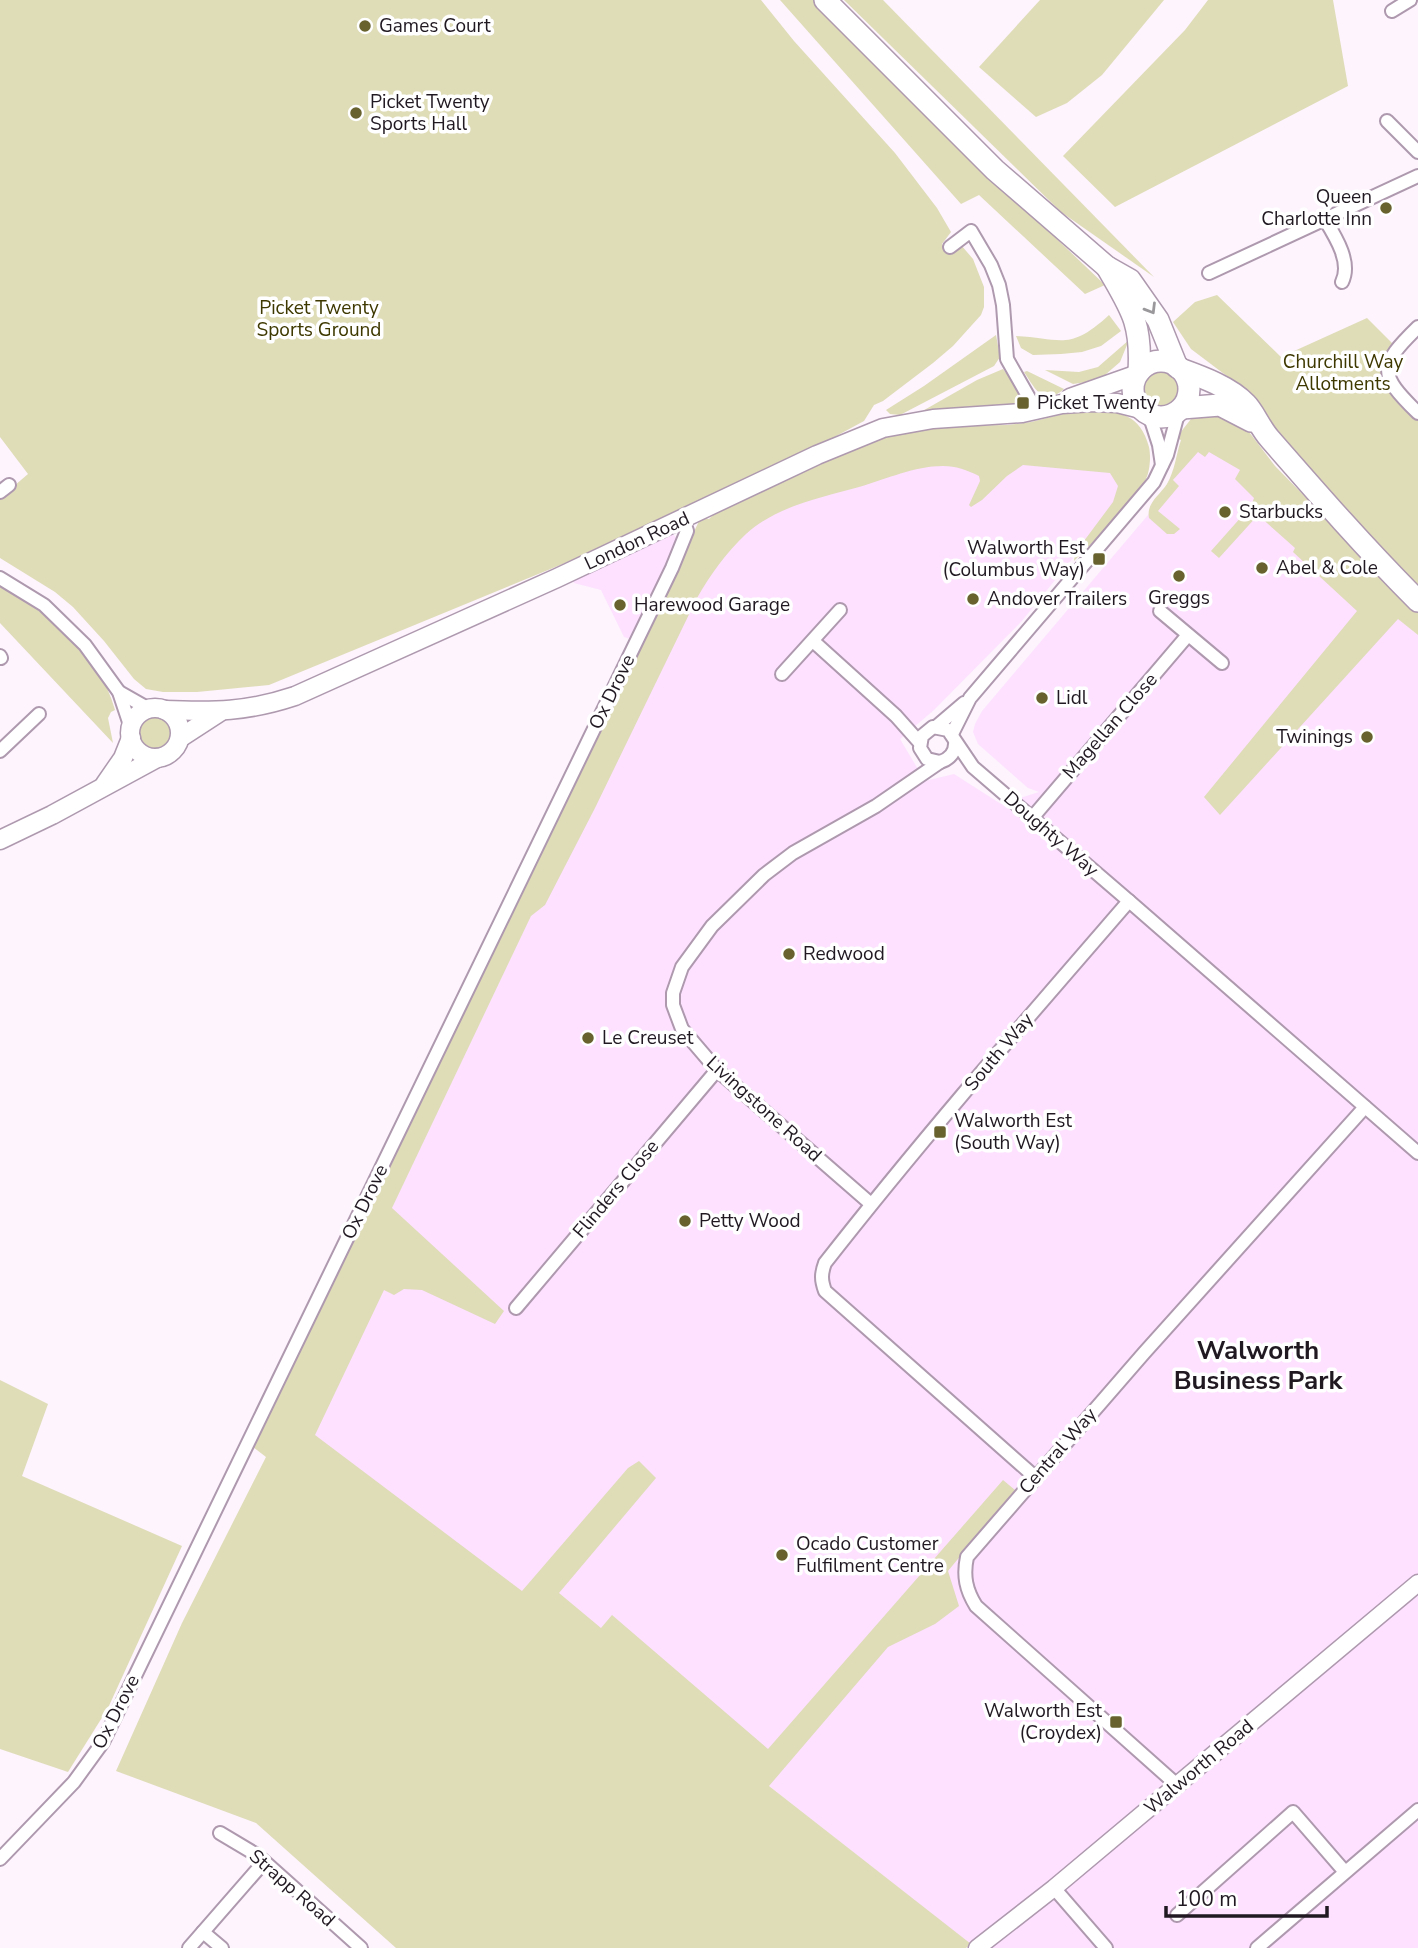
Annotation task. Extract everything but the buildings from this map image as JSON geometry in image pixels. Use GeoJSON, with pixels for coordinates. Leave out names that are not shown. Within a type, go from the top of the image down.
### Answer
{"type":"FeatureCollection","features":[{"type":"Feature","properties":{"kind":"main road"},"geometry":{"type":"LineString","coordinates":[[825,0],[995,170],[1107,267],[1130,280],[1139,290],[1185,376],[1189,388],[1188,397],[1180,409]]}},
{"type":"Feature","properties":{"kind":"main road"},"geometry":{"type":"LineString","coordinates":[[1107,267],[1135,318],[1140,343],[1138,373],[1133,390],[1135,400],[1145,412],[1165,417],[1180,409],[1220,405],[1259,426]]}},
{"type":"Feature","properties":{"kind":"main road"},"geometry":{"type":"LineString","coordinates":[[1138,373],[1145,366],[1157,362],[1170,363],[1241,399],[1248,405],[1259,426],[1373,556],[1418,601]]}},
{"type":"Feature","properties":{"kind":"main road","name":"London Road"},"geometry":{"type":"LineString","coordinates":[[1062,404],[1073,396],[1138,373]]}},
{"type":"Feature","properties":{"kind":"main road","name":"London Road"},"geometry":{"type":"LineString","coordinates":[[157,710],[220,712],[260,706],[295,696],[841,445],[889,426],[1100,401],[1145,412]]}},
{"type":"Feature","properties":{"kind":"main road"},"geometry":{"type":"LineString","coordinates":[[0,840],[103,787],[123,758],[137,716],[157,710],[177,721],[180,738]]}},
{"type":"Feature","properties":{"kind":"main road","name":"London Road"},"geometry":{"type":"LineString","coordinates":[[103,787],[172,752],[180,738],[220,712]]}},
{"type":"Feature","properties":{"kind":"main road"},"geometry":{"type":"LineString","coordinates":[[131,733],[137,751],[150,758],[157,758]]}},
{"type":"Feature","properties":{"kind":"street"},"geometry":{"type":"LineString","coordinates":[[1392,11],[1410,0]]}},
{"type":"Feature","properties":{"kind":"street"},"geometry":{"type":"LineString","coordinates":[[1387,121],[1418,152]]}},
{"type":"Feature","properties":{"kind":"street"},"geometry":{"type":"LineString","coordinates":[[1209,272],[1418,176]]}},
{"type":"Feature","properties":{"kind":"street"},"geometry":{"type":"LineString","coordinates":[[1324,218],[1336,237],[1343,256],[1346,273],[1342,282]]}},
{"type":"Feature","properties":{"kind":"street"},"geometry":{"type":"LineString","coordinates":[[950,247],[971,231],[991,265],[1002,296],[1007,359],[1036,410]]}},
{"type":"Feature","properties":{"kind":"street"},"geometry":{"type":"LineString","coordinates":[[1418,327],[1393,352],[1388,367],[1393,387],[1418,414]]}},
{"type":"Feature","properties":{"kind":"street"},"geometry":{"type":"LineString","coordinates":[[912,782],[920,748],[932,728],[970,698],[1148,491],[1162,466],[1180,409]]}},
{"type":"Feature","properties":{"kind":"street"},"geometry":{"type":"LineString","coordinates":[[1145,412],[1159,445],[1162,466]]}},
{"type":"Feature","properties":{"kind":"street","name":"Ox Drove"},"geometry":{"type":"LineString","coordinates":[[0,1859],[74,1782],[103,1742],[672,568],[687,531],[684,519]]}},
{"type":"Feature","properties":{"kind":"street"},"geometry":{"type":"LineString","coordinates":[[0,578],[34,598],[85,645],[119,692],[131,733]]}},
{"type":"Feature","properties":{"kind":"street"},"geometry":{"type":"LineString","coordinates":[[782,674],[840,610]]}},
{"type":"Feature","properties":{"kind":"street"},"geometry":{"type":"LineString","coordinates":[[1160,611],[1222,663]]}},
{"type":"Feature","properties":{"kind":"street","name":"Magellan Close"},"geometry":{"type":"LineString","coordinates":[[1032,818],[1188,635]]}},
{"type":"Feature","properties":{"kind":"street"},"geometry":{"type":"LineString","coordinates":[[813,641],[896,716],[932,761],[944,760],[955,749],[953,737],[970,698]]}},
{"type":"Feature","properties":{"kind":"street"},"geometry":{"type":"LineString","coordinates":[[119,692],[157,710]]}},
{"type":"Feature","properties":{"kind":"street"},"geometry":{"type":"LineString","coordinates":[[0,751],[39,714]]}},
{"type":"Feature","properties":{"kind":"street"},"geometry":{"type":"LineString","coordinates":[[896,716],[932,728],[943,727],[953,737]]}},
{"type":"Feature","properties":{"kind":"street","name":"Doughty Way"},"geometry":{"type":"LineString","coordinates":[[953,737],[973,767],[1129,901]]}},
{"type":"Feature","properties":{"kind":"street","name":"Doughty Way"},"geometry":{"type":"LineString","coordinates":[[944,760],[973,767]]}},
{"type":"Feature","properties":{"kind":"street","name":"Livingstone Road"},"geometry":{"type":"LineString","coordinates":[[871,1204],[717,1070],[682,1029],[673,1005],[676,978],[712,926],[772,869],[793,853],[861,815],[944,760]]}},
{"type":"Feature","properties":{"kind":"street"},"geometry":{"type":"LineString","coordinates":[[1129,901],[1413,1149],[1418,1135]]}},
{"type":"Feature","properties":{"kind":"street","name":"South Way"},"geometry":{"type":"LineString","coordinates":[[1035,1477],[825,1291],[821,1281],[825,1263],[871,1204],[1017,1029],[1129,901]]}},
{"type":"Feature","properties":{"kind":"street","name":"Flinders Close"},"geometry":{"type":"LineString","coordinates":[[516,1308],[717,1070]]}},
{"type":"Feature","properties":{"kind":"street","name":"Central Way"},"geometry":{"type":"LineString","coordinates":[[1177,1785],[976,1606],[969,1596],[964,1570],[967,1557],[1365,1107]]}},
{"type":"Feature","properties":{"kind":"street","name":"Walworth Road"},"geometry":{"type":"LineString","coordinates":[[978,1948],[1054,1888],[1418,1583]]}},
{"type":"Feature","properties":{"kind":"street"},"geometry":{"type":"LineString","coordinates":[[1257,1948],[1418,1810]]}},
{"type":"Feature","properties":{"kind":"street"},"geometry":{"type":"LineString","coordinates":[[1177,1915],[1293,1812],[1345,1872]]}},
{"type":"Feature","properties":{"kind":"street","name":"Strapp Road"},"geometry":{"type":"LineString","coordinates":[[220,1832],[250,1850],[361,1948]]}},
{"type":"Feature","properties":{"kind":"street"},"geometry":{"type":"LineString","coordinates":[[189,1948],[264,1862]]}},
{"type":"Feature","properties":{"kind":"street"},"geometry":{"type":"LineString","coordinates":[[1054,1888],[1106,1948]]}},
{"type":"Feature","properties":{"kind":"street"},"geometry":{"type":"LineString","coordinates":[[203,1932],[222,1948]]}},
{"type":"Feature","properties":{"kind":"shaded area","name":"Walworth Business Park"},"geometry":{"type":"Polygon","coordinates":[[[989,433],[1113,456],[1131,484],[1021,622],[934,710],[900,739],[925,781],[954,774],[1001,804],[1039,792],[1028,788],[978,744],[973,732],[975,724],[982,711],[1170,489],[1188,444],[1215,436],[1334,566],[1418,635],[1418,1948],[975,1948],[769,1786],[291,1419],[719,521],[989,433]]]}},
{"type":"Feature","properties":{"kind":"shaded area"},"geometry":{"type":"Polygon","coordinates":[[[671,533],[677,538],[633,640],[624,637],[601,590],[574,583],[572,579],[671,533]]]}},
{"type":"Feature","properties":{"kind":"green space","name":"Picket Twenty Sports Ground"},"geometry":{"type":"Polygon","coordinates":[[[0,0],[761,0],[794,41],[895,153],[937,208],[951,232],[942,244],[949,252],[961,245],[973,259],[984,287],[984,307],[981,315],[953,346],[883,401],[874,405],[864,421],[803,454],[604,547],[269,685],[197,692],[146,689],[134,679],[73,607],[55,592],[0,558],[0,498],[28,474],[0,437],[0,0]]]}},
{"type":"Feature","properties":{"kind":"green space"},"geometry":{"type":"Polygon","coordinates":[[[780,0],[813,0],[930,118],[1105,285],[1085,294],[979,195],[961,204],[780,0]]]}},
{"type":"Feature","properties":{"kind":"green space"},"geometry":{"type":"Polygon","coordinates":[[[844,0],[883,0],[1154,277],[1061,212],[844,0]]]}},
{"type":"Feature","properties":{"kind":"green space"},"geometry":{"type":"Polygon","coordinates":[[[1040,0],[1164,0],[1102,75],[1067,103],[1036,117],[979,67],[1040,0]]]}},
{"type":"Feature","properties":{"kind":"green space"},"geometry":{"type":"Polygon","coordinates":[[[1208,0],[1333,0],[1348,86],[1115,207],[1063,156],[1185,30],[1208,0]]]}},
{"type":"Feature","properties":{"kind":"green space","name":"Churchill Way Allotments"},"geometry":{"type":"Polygon","coordinates":[[[1217,295],[1281,357],[1367,318],[1393,344],[1383,367],[1388,385],[1418,418],[1418,635],[1398,619],[1220,815],[1204,797],[1357,611],[1293,552],[1295,548],[1258,515],[1219,558],[1211,551],[1251,506],[1254,498],[1235,479],[1240,470],[1209,452],[1205,457],[1198,452],[1173,480],[1179,486],[1158,511],[1180,529],[1174,534],[1167,534],[1149,518],[1152,504],[1172,473],[1181,440],[1176,438],[1191,419],[1212,413],[1243,424],[1275,466],[1328,520],[1240,386],[1191,349],[1173,322],[1195,302],[1217,295]]]}},
{"type":"Feature","properties":{"kind":"green space"},"geometry":{"type":"Polygon","coordinates":[[[1109,315],[1121,331],[1101,346],[1082,352],[1033,355],[1021,348],[1016,336],[1055,340],[1074,338],[1095,327],[1109,315]]]}},
{"type":"Feature","properties":{"kind":"green space"},"geometry":{"type":"Polygon","coordinates":[[[996,335],[1000,357],[994,366],[900,415],[890,414],[886,410],[924,386],[996,335]]]}},
{"type":"Feature","properties":{"kind":"green space"},"geometry":{"type":"Polygon","coordinates":[[[1129,340],[1120,362],[1093,381],[1073,384],[1045,370],[1079,372],[1098,367],[1129,340]]]}},
{"type":"Feature","properties":{"kind":"green space"},"geometry":{"type":"Polygon","coordinates":[[[1003,369],[1023,395],[1020,406],[919,413],[977,380],[1003,369]]]}},
{"type":"Feature","properties":{"kind":"green space"},"geometry":{"type":"Polygon","coordinates":[[[1160,370],[1174,375],[1179,389],[1174,403],[1160,408],[1146,403],[1141,389],[1146,375],[1160,370]]]}},
{"type":"Feature","properties":{"kind":"green space"},"geometry":{"type":"Polygon","coordinates":[[[1024,372],[1064,389],[1050,397],[1040,394],[1024,372]]]}},
{"type":"Feature","properties":{"kind":"green space"},"geometry":{"type":"Polygon","coordinates":[[[1075,411],[1111,412],[1130,418],[1144,434],[1150,459],[1146,479],[1131,501],[1074,561],[1075,553],[1113,502],[1118,486],[1110,473],[1023,465],[971,507],[969,505],[980,481],[979,476],[943,466],[911,471],[814,499],[758,524],[719,564],[697,598],[545,905],[531,916],[392,1208],[504,1311],[495,1324],[422,1290],[404,1289],[394,1295],[384,1290],[315,1435],[522,1591],[628,1468],[639,1461],[656,1478],[559,1593],[601,1628],[612,1615],[768,1749],[1003,1480],[1015,1490],[948,1571],[959,1606],[935,1624],[888,1647],[769,1786],[971,1944],[966,1948],[396,1948],[256,1823],[116,1771],[182,1623],[266,1457],[253,1447],[701,517],[709,519],[717,511],[734,502],[877,437],[945,426],[1031,422],[1075,411]]]}},
{"type":"Feature","properties":{"kind":"green space"},"geometry":{"type":"Polygon","coordinates":[[[0,585],[54,622],[85,653],[108,689],[115,710],[108,718],[113,743],[0,623],[0,585]]]}},
{"type":"Feature","properties":{"kind":"green space"},"geometry":{"type":"Polygon","coordinates":[[[155,714],[169,719],[174,733],[169,747],[155,752],[141,747],[136,733],[141,719],[155,714]]]}},
{"type":"Feature","properties":{"kind":"green space"},"geometry":{"type":"Polygon","coordinates":[[[0,1380],[48,1404],[22,1476],[182,1546],[108,1708],[68,1772],[0,1749],[0,1380]]]}},
{"type":"Feature","properties":{"kind":"place","name":"Games Court"},"geometry":{"type":"Point","coordinates":[365,26]}},
{"type":"Feature","properties":{"kind":"place","name":"Picket Twenty Sports Hall"},"geometry":{"type":"Point","coordinates":[356,113]}},
{"type":"Feature","properties":{"kind":"place","name":"Queen Charlotte Inn"},"geometry":{"type":"Point","coordinates":[1386,208]}},
{"type":"Feature","properties":{"kind":"place","name":"Picket Twenty"},"geometry":{"type":"Point","coordinates":[1023,403]}},
{"type":"Feature","properties":{"kind":"place","name":"Starbucks"},"geometry":{"type":"Point","coordinates":[1225,512]}},
{"type":"Feature","properties":{"kind":"place","name":"Walworth Est (Columbus Way)"},"geometry":{"type":"Point","coordinates":[1099,559]}},
{"type":"Feature","properties":{"kind":"place","name":"Abel & Cole"},"geometry":{"type":"Point","coordinates":[1262,568]}},
{"type":"Feature","properties":{"kind":"place","name":"Greggs"},"geometry":{"type":"Point","coordinates":[1179,576]}},
{"type":"Feature","properties":{"kind":"place","name":"Andover Trailers"},"geometry":{"type":"Point","coordinates":[973,599]}},
{"type":"Feature","properties":{"kind":"place","name":"Harewood Garage"},"geometry":{"type":"Point","coordinates":[620,605]}},
{"type":"Feature","properties":{"kind":"place","name":"Lidl"},"geometry":{"type":"Point","coordinates":[1042,698]}},
{"type":"Feature","properties":{"kind":"place","name":"Twinings"},"geometry":{"type":"Point","coordinates":[1367,737]}},
{"type":"Feature","properties":{"kind":"place","name":"Redwood"},"geometry":{"type":"Point","coordinates":[789,954]}},
{"type":"Feature","properties":{"kind":"place","name":"Le Creuset"},"geometry":{"type":"Point","coordinates":[588,1038]}},
{"type":"Feature","properties":{"kind":"place","name":"Walworth Est (South Way)"},"geometry":{"type":"Point","coordinates":[940,1132]}},
{"type":"Feature","properties":{"kind":"place","name":"Petty Wood"},"geometry":{"type":"Point","coordinates":[685,1221]}},
{"type":"Feature","properties":{"kind":"place","name":"Ocado Customer Fulfilment Centre"},"geometry":{"type":"Point","coordinates":[782,1555]}},
{"type":"Feature","properties":{"kind":"place","name":"Walworth Est (Croydex)"},"geometry":{"type":"Point","coordinates":[1116,1722]}},
{"type":"Feature","properties":{"kind":"district","name":"Walworth Business Park"},"geometry":{"type":"Point","coordinates":[1258,1365]}}]}
